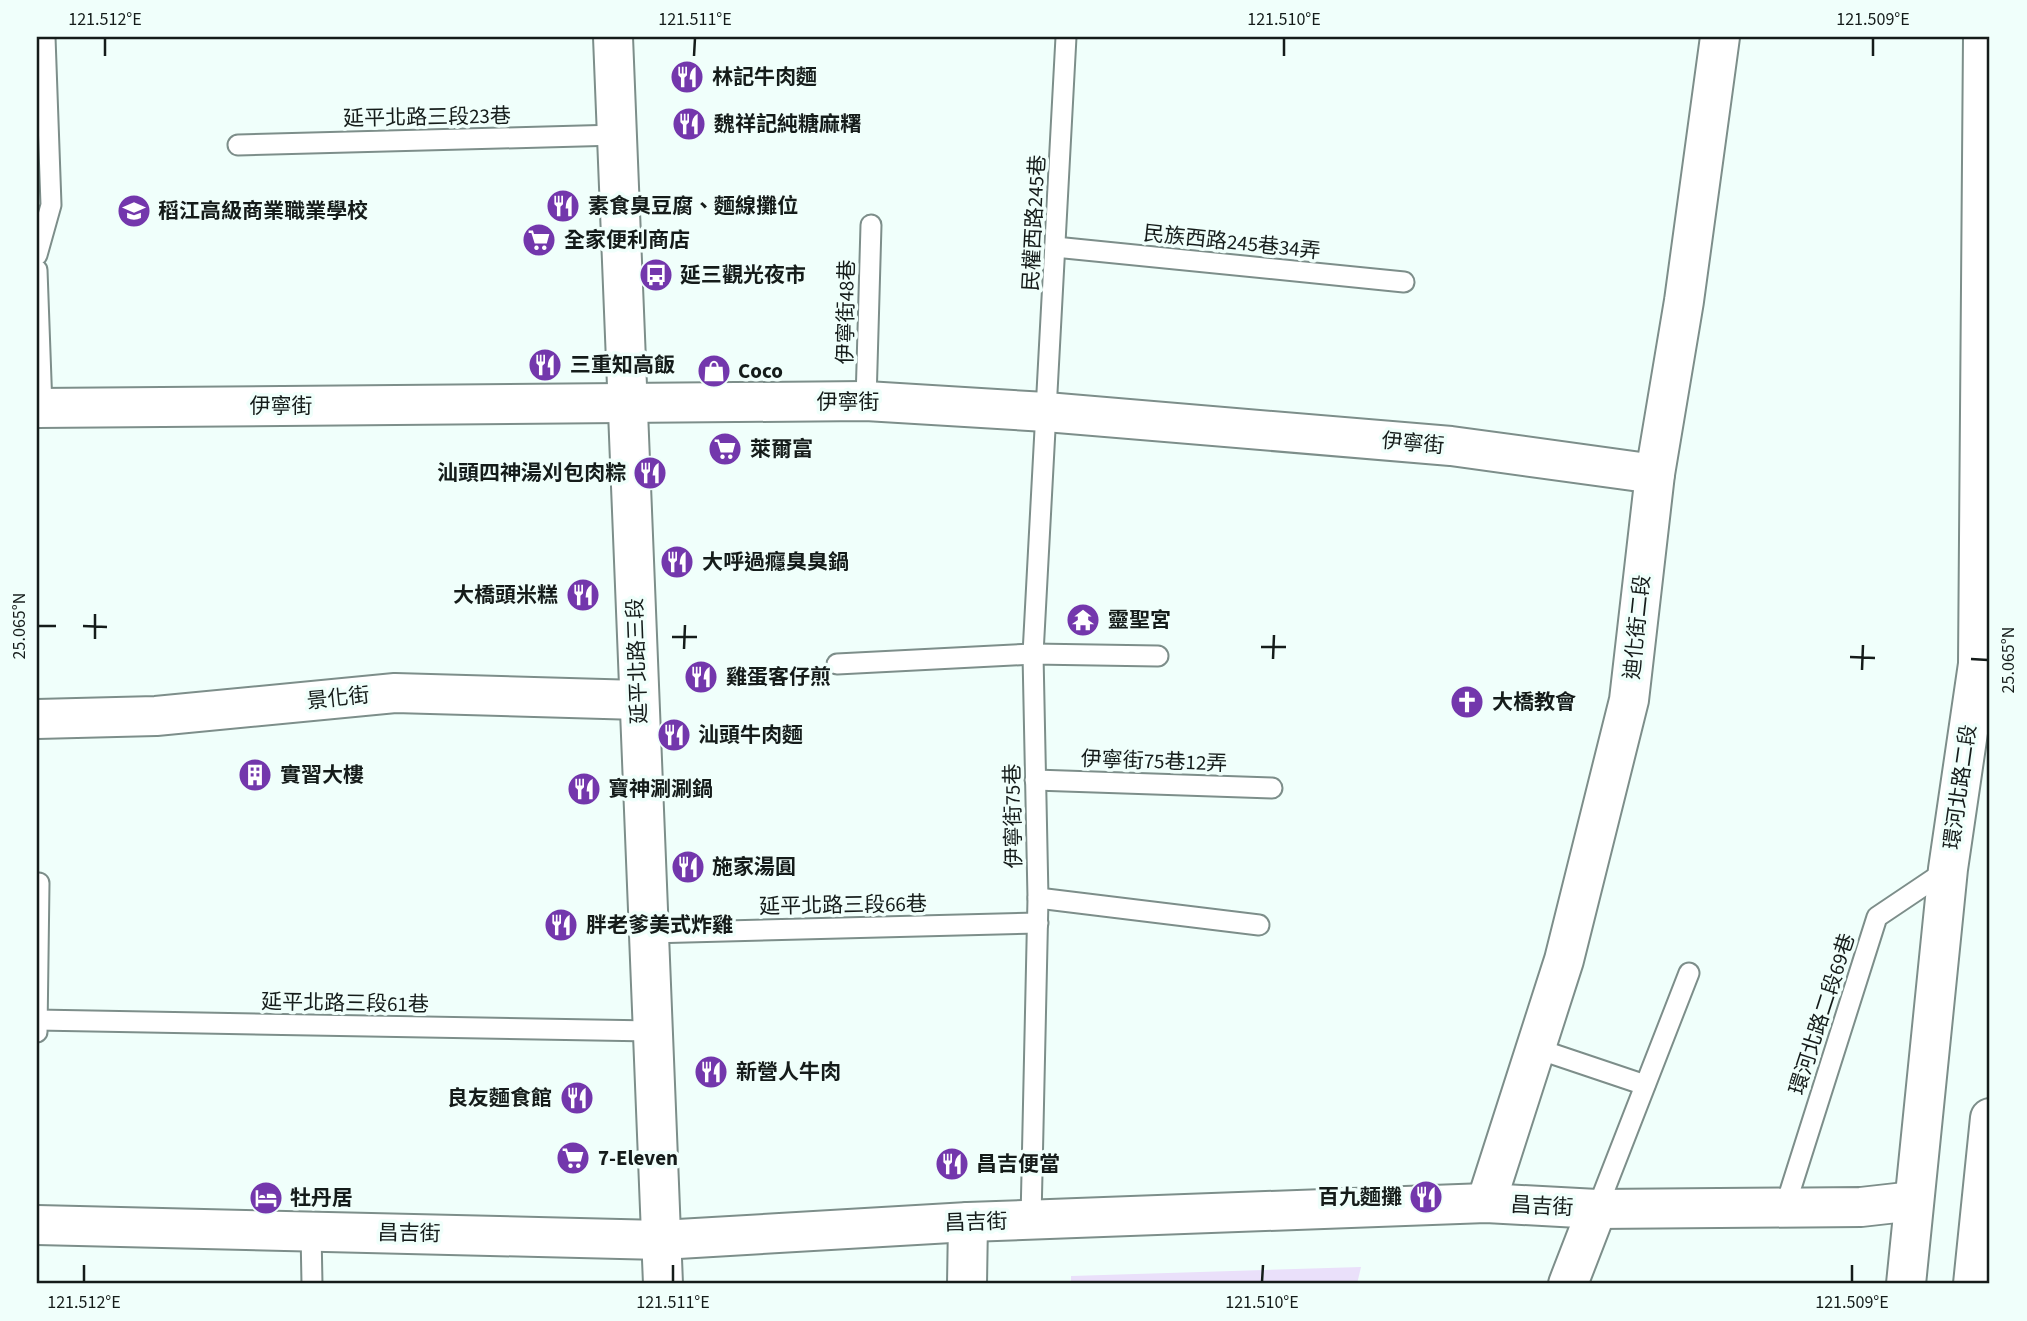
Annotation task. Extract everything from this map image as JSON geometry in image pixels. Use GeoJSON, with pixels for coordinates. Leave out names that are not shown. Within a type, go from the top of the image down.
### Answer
{"type":"FeatureCollection","features":[{"type":"Feature","properties":{"kind":"street","name":"延平北路三段"},"geometry":{"type":"LineString","coordinates":[[613,37],[663,1284]]}},
{"type":"Feature","properties":{"kind":"street","name":"迪化街二段"},"geometry":{"type":"LineString","coordinates":[[1486,1203],[1564,960],[1629,700],[1655,474],[1684,300],[1720,37]]}},
{"type":"Feature","properties":{"kind":"street","name":"環河北路二段"},"geometry":{"type":"LineString","coordinates":[[1906,1284],[1948,869],[1978,664],[1983,37]]}},
{"type":"Feature","properties":{"kind":"street","name":"伊寧街"},"geometry":{"type":"LineString","coordinates":[[39,408],[866,401],[1046,412],[1451,446],[1655,474]]}},
{"type":"Feature","properties":{"kind":"street","name":"景化街"},"geometry":{"type":"LineString","coordinates":[[37,719],[156,716],[395,693],[639,700]]}},
{"type":"Feature","properties":{"kind":"street"},"geometry":{"type":"LineString","coordinates":[[1973,1284],[1990,1118]]}},
{"type":"Feature","properties":{"kind":"street","name":"昌吉街"},"geometry":{"type":"LineString","coordinates":[[37,1225],[661,1240],[1031,1219],[1486,1203],[1597,1209],[1861,1208],[1914,1200]]}},
{"type":"Feature","properties":{"kind":"street"},"geometry":{"type":"LineString","coordinates":[[1568,1284],[1597,1209]]}},
{"type":"Feature","properties":{"kind":"street"},"geometry":{"type":"LineString","coordinates":[[967,1284],[968,1222]]}},
{"type":"Feature","properties":{"kind":"lane"},"geometry":{"type":"LineString","coordinates":[[37,255],[51,205],[45,37]]}},
{"type":"Feature","properties":{"kind":"lane","name":"民權西路245巷"},"geometry":{"type":"LineString","coordinates":[[1046,412],[1066,37]]}},
{"type":"Feature","properties":{"kind":"lane","name":"延平北路三段23巷"},"geometry":{"type":"LineString","coordinates":[[238,145],[618,135]]}},
{"type":"Feature","properties":{"kind":"lane","name":"伊寧街48巷"},"geometry":{"type":"LineString","coordinates":[[866,401],[871,225]]}},
{"type":"Feature","properties":{"kind":"lane","name":"民族西路245巷34弄"},"geometry":{"type":"LineString","coordinates":[[1055,247],[1404,282]]}},
{"type":"Feature","properties":{"kind":"lane"},"geometry":{"type":"LineString","coordinates":[[37,270],[39,408]]}},
{"type":"Feature","properties":{"kind":"lane","name":"伊寧街75巷"},"geometry":{"type":"LineString","coordinates":[[1031,1219],[1038,923],[1033,654],[1046,412]]}},
{"type":"Feature","properties":{"kind":"lane"},"geometry":{"type":"LineString","coordinates":[[837,664],[1033,654],[1158,656]]}},
{"type":"Feature","properties":{"kind":"lane","name":"伊寧街75巷12弄"},"geometry":{"type":"LineString","coordinates":[[1035,780],[1272,788]]}},
{"type":"Feature","properties":{"kind":"lane","name":"環河北路二段69巷"},"geometry":{"type":"LineString","coordinates":[[1784,1207],[1877,916],[1948,869]]}},
{"type":"Feature","properties":{"kind":"lane"},"geometry":{"type":"LineString","coordinates":[[37,1032],[39,883]]}},
{"type":"Feature","properties":{"kind":"lane"},"geometry":{"type":"LineString","coordinates":[[1038,898],[1259,925]]}},
{"type":"Feature","properties":{"kind":"lane","name":"延平北路三段66巷"},"geometry":{"type":"LineString","coordinates":[[649,933],[1038,923]]}},
{"type":"Feature","properties":{"kind":"lane"},"geometry":{"type":"LineString","coordinates":[[1597,1209],[1689,973]]}},
{"type":"Feature","properties":{"kind":"lane","name":"延平北路三段61巷"},"geometry":{"type":"LineString","coordinates":[[37,1020],[652,1031]]}},
{"type":"Feature","properties":{"kind":"lane"},"geometry":{"type":"LineString","coordinates":[[1535,1048],[1645,1085]]}},
{"type":"Feature","properties":{"kind":"lane"},"geometry":{"type":"LineString","coordinates":[[311,1231],[312,1284]]}},
{"type":"Feature","properties":{"kind":"shaded area"},"geometry":{"type":"Polygon","coordinates":[[[1361,1267],[1357,1284],[1071,1284],[1071,1276],[1361,1267]]]}},
{"type":"Feature","properties":{"kind":"place","name":"林記牛肉麵"},"geometry":{"type":"Point","coordinates":[687,77]}},
{"type":"Feature","properties":{"kind":"place","name":"魏祥記純糖麻糬"},"geometry":{"type":"Point","coordinates":[689,124]}},
{"type":"Feature","properties":{"kind":"place","name":"素食臭豆腐、麵線攤位"},"geometry":{"type":"Point","coordinates":[563,206]}},
{"type":"Feature","properties":{"kind":"place","name":"稻江高級商業職業學校"},"geometry":{"type":"Point","coordinates":[134,211]}},
{"type":"Feature","properties":{"kind":"place","name":"全家便利商店"},"geometry":{"type":"Point","coordinates":[539,240]}},
{"type":"Feature","properties":{"kind":"place","name":"延三觀光夜市"},"geometry":{"type":"Point","coordinates":[656,275]}},
{"type":"Feature","properties":{"kind":"place","name":"三重知高飯"},"geometry":{"type":"Point","coordinates":[545,365]}},
{"type":"Feature","properties":{"kind":"place","name":"Coco"},"geometry":{"type":"Point","coordinates":[714,371]}},
{"type":"Feature","properties":{"kind":"place","name":"萊爾富"},"geometry":{"type":"Point","coordinates":[725,449]}},
{"type":"Feature","properties":{"kind":"place","name":"汕頭四神湯刈包肉粽"},"geometry":{"type":"Point","coordinates":[650,473]}},
{"type":"Feature","properties":{"kind":"place","name":"大呼過癮臭臭鍋"},"geometry":{"type":"Point","coordinates":[677,562]}},
{"type":"Feature","properties":{"kind":"place","name":"大橋頭米糕"},"geometry":{"type":"Point","coordinates":[583,595]}},
{"type":"Feature","properties":{"kind":"place","name":"靈聖宮"},"geometry":{"type":"Point","coordinates":[1083,620]}},
{"type":"Feature","properties":{"kind":"place","name":"雞蛋客仔煎"},"geometry":{"type":"Point","coordinates":[701,677]}},
{"type":"Feature","properties":{"kind":"place","name":"大橋教會"},"geometry":{"type":"Point","coordinates":[1467,702]}},
{"type":"Feature","properties":{"kind":"place","name":"汕頭牛肉麵"},"geometry":{"type":"Point","coordinates":[674,735]}},
{"type":"Feature","properties":{"kind":"place","name":"實習大樓"},"geometry":{"type":"Point","coordinates":[255,775]}},
{"type":"Feature","properties":{"kind":"place","name":"寶神涮涮鍋"},"geometry":{"type":"Point","coordinates":[584,789]}},
{"type":"Feature","properties":{"kind":"place","name":"施家湯圓"},"geometry":{"type":"Point","coordinates":[688,867]}},
{"type":"Feature","properties":{"kind":"place","name":"胖老爹美式炸雞"},"geometry":{"type":"Point","coordinates":[561,925]}},
{"type":"Feature","properties":{"kind":"place","name":"新營人牛肉"},"geometry":{"type":"Point","coordinates":[711,1072]}},
{"type":"Feature","properties":{"kind":"place","name":"良友麵食館"},"geometry":{"type":"Point","coordinates":[577,1098]}},
{"type":"Feature","properties":{"kind":"place","name":"7-Eleven"},"geometry":{"type":"Point","coordinates":[573,1158]}},
{"type":"Feature","properties":{"kind":"place","name":"昌吉便當"},"geometry":{"type":"Point","coordinates":[952,1164]}},
{"type":"Feature","properties":{"kind":"place","name":"百九麵攤"},"geometry":{"type":"Point","coordinates":[1426,1197]}},
{"type":"Feature","properties":{"kind":"place","name":"牡丹居"},"geometry":{"type":"Point","coordinates":[266,1198]}}]}
